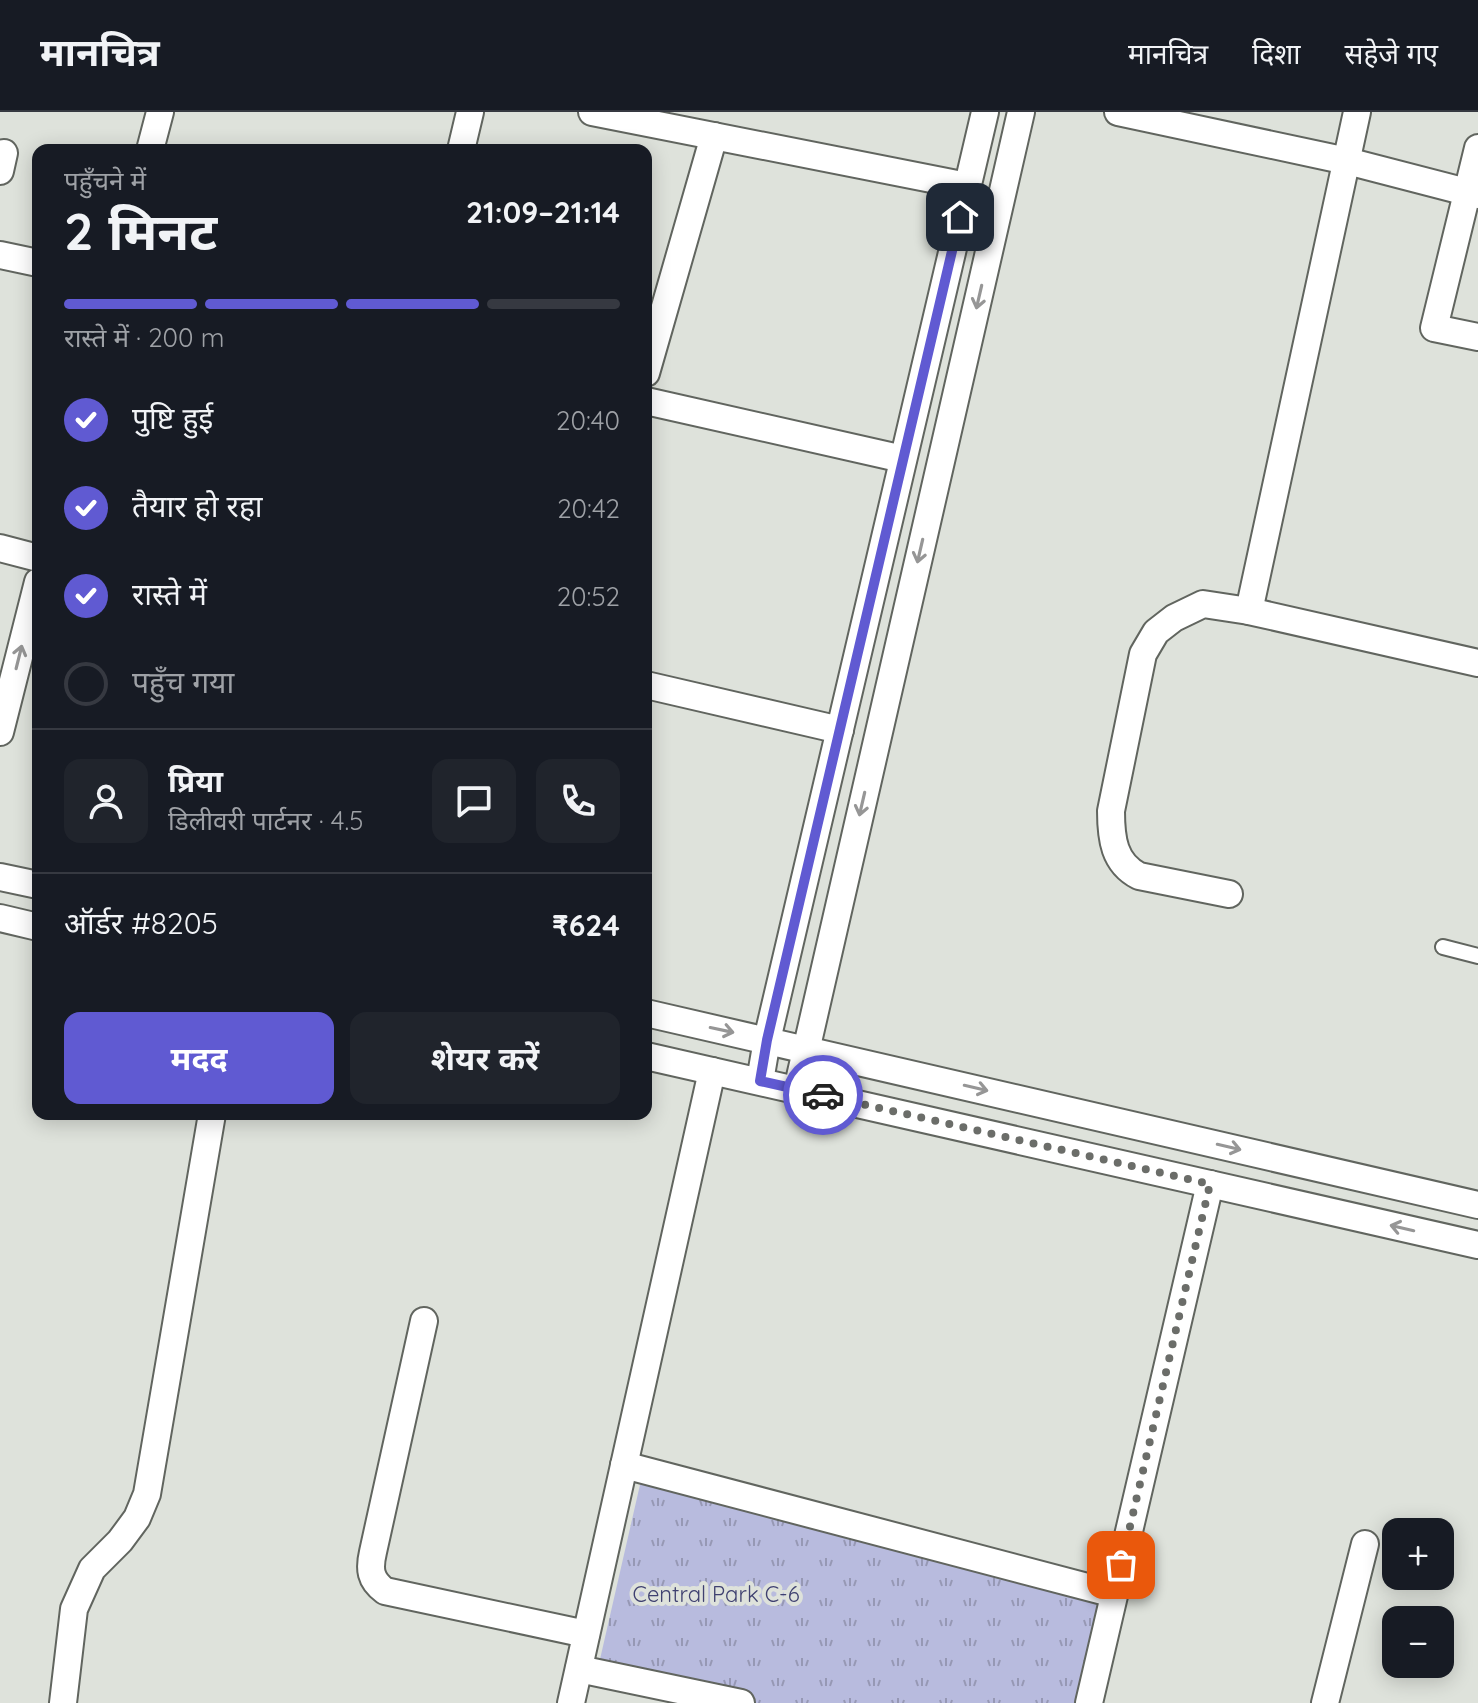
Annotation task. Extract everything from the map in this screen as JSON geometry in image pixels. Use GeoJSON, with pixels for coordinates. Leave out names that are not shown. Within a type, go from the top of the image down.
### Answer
{"type":"FeatureCollection","features":[{"type":"Feature","properties":{"kind":"street"},"geometry":{"type":"LineString","coordinates":[[152,144],[160,112]]}},
{"type":"Feature","properties":{"kind":"street"},"geometry":{"type":"LineString","coordinates":[[462,144],[470,112]]}},
{"type":"Feature","properties":{"kind":"street"},"geometry":{"type":"LineString","coordinates":[[592,112],[967,186]]}},
{"type":"Feature","properties":{"kind":"street"},"geometry":{"type":"LineString","coordinates":[[760,1081],[767,1040],[985,112]]}},
{"type":"Feature","properties":{"kind":"street"},"geometry":{"type":"LineString","coordinates":[[797,1090],[1021,112]]}},
{"type":"Feature","properties":{"kind":"street"},"geometry":{"type":"LineString","coordinates":[[1118,112],[1347,161],[1472,193]]}},
{"type":"Feature","properties":{"kind":"street"},"geometry":{"type":"LineString","coordinates":[[1249,611],[1357,112]]}},
{"type":"Feature","properties":{"kind":"street"},"geometry":{"type":"LineString","coordinates":[[652,352],[714,136]]}},
{"type":"Feature","properties":{"kind":"street"},"geometry":{"type":"LineString","coordinates":[[1478,148],[1472,193],[1434,328],[1478,337]]}},
{"type":"Feature","properties":{"kind":"street"},"geometry":{"type":"LineString","coordinates":[[0,255],[32,262]]}},
{"type":"Feature","properties":{"kind":"street"},"geometry":{"type":"LineString","coordinates":[[652,402],[903,459]]}},
{"type":"Feature","properties":{"kind":"street"},"geometry":{"type":"LineString","coordinates":[[0,548],[32,556]]}},
{"type":"Feature","properties":{"kind":"street"},"geometry":{"type":"LineString","coordinates":[[1229,894],[1139,876],[1126,869],[1118,857],[1111,833],[1111,811],[1143,654],[1156,632],[1174,618],[1203,604],[1249,611],[1478,663]]}},
{"type":"Feature","properties":{"kind":"street"},"geometry":{"type":"LineString","coordinates":[[0,732],[32,606]]}},
{"type":"Feature","properties":{"kind":"street"},"geometry":{"type":"LineString","coordinates":[[652,686],[840,730]]}},
{"type":"Feature","properties":{"kind":"street"},"geometry":{"type":"LineString","coordinates":[[0,877],[32,884]]}},
{"type":"Feature","properties":{"kind":"street"},"geometry":{"type":"LineString","coordinates":[[0,918],[32,926]]}},
{"type":"Feature","properties":{"kind":"street"},"geometry":{"type":"LineString","coordinates":[[652,1014],[1478,1205]]}},
{"type":"Feature","properties":{"kind":"street"},"geometry":{"type":"LineString","coordinates":[[652,1057],[1478,1245]]}},
{"type":"Feature","properties":{"kind":"street"},"geometry":{"type":"LineString","coordinates":[[571,1703],[712,1071]]}},
{"type":"Feature","properties":{"kind":"street"},"geometry":{"type":"LineString","coordinates":[[63,1703],[74,1609],[92,1569],[120,1541],[137,1518],[147,1494],[211,1120]]}},
{"type":"Feature","properties":{"kind":"street"},"geometry":{"type":"LineString","coordinates":[[1089,1703],[1210,1184]]}},
{"type":"Feature","properties":{"kind":"street"},"geometry":{"type":"LineString","coordinates":[[424,1321],[370,1567],[374,1583],[385,1591],[586,1634]]}},
{"type":"Feature","properties":{"kind":"street"},"geometry":{"type":"LineString","coordinates":[[624,1465],[1114,1594]]}},
{"type":"Feature","properties":{"kind":"street"},"geometry":{"type":"LineString","coordinates":[[1325,1703],[1365,1544]]}},
{"type":"Feature","properties":{"kind":"street"},"geometry":{"type":"LineString","coordinates":[[579,1669],[741,1703]]}},
{"type":"Feature","properties":{"kind":"lane"},"geometry":{"type":"LineString","coordinates":[[1443,947],[1478,956]]}},
{"type":"Feature","properties":{"kind":"green space","name":"Central Park C-6"},"geometry":{"type":"Polygon","coordinates":[[[642,1476],[1114,1594],[1089,1703],[757,1703],[598,1668],[642,1476]]]}},
{"type":"Feature","properties":{"kind":"way so far"},"geometry":{"type":"LineString","coordinates":[[823,1095],[1210,1184],[1121,1565]]}},
{"type":"Feature","properties":{"kind":"route"},"geometry":{"type":"LineString","coordinates":[[823,1095],[760,1081],[767,1040],[960,217]]}}]}
